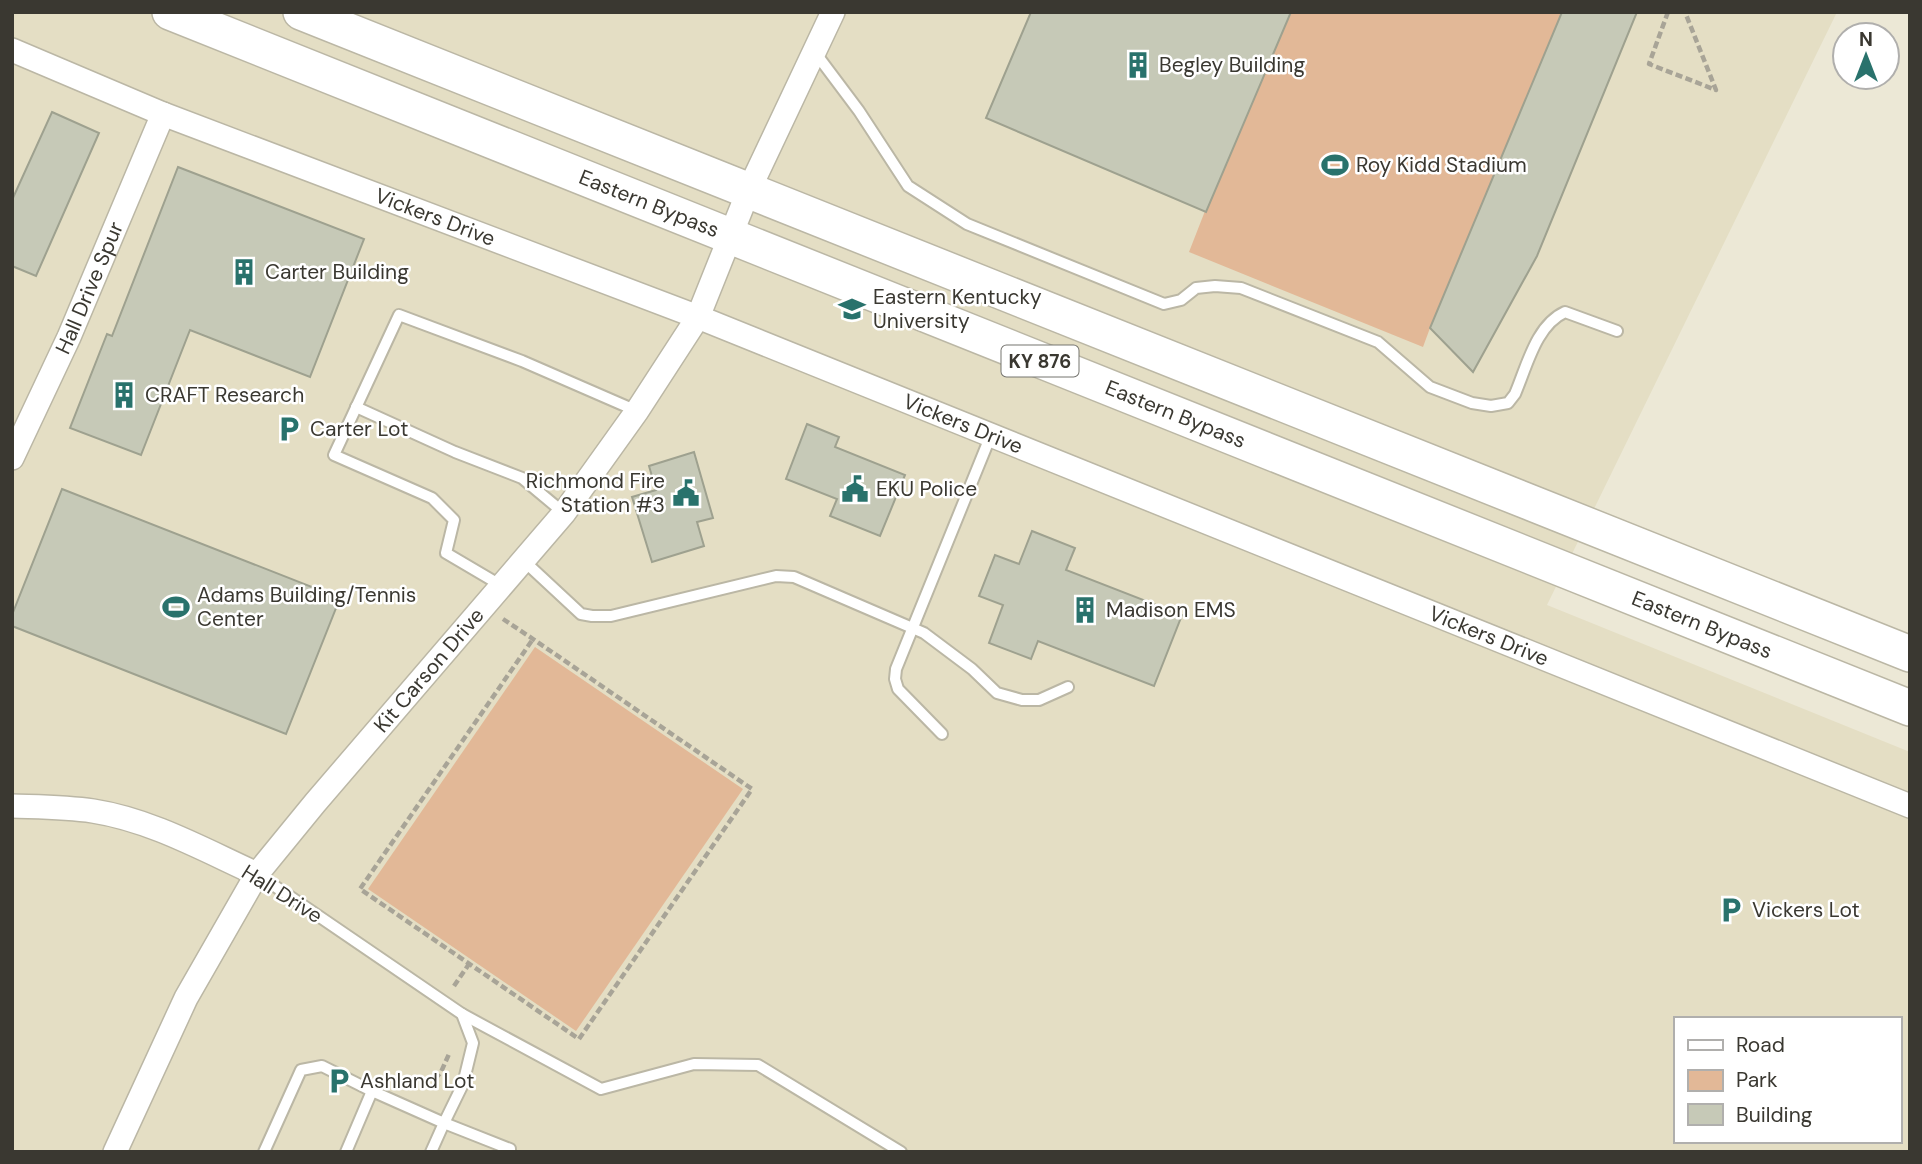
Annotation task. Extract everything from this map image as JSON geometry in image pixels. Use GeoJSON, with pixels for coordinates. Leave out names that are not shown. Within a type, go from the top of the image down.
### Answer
{"type":"FeatureCollection","features":[{"type":"Feature","properties":{"kind":"main road","name":"Eastern Bypass"},"geometry":{"type":"LineString","coordinates":[[170,12],[1910,708]]}},
{"type":"Feature","properties":{"kind":"main road","name":"KY 876"},"geometry":{"type":"LineString","coordinates":[[301,12],[1910,654]]}},
{"type":"Feature","properties":{"kind":"street","name":"Kit Carson Drive"},"geometry":{"type":"LineString","coordinates":[[115,1152],[186,999],[257,874],[564,513],[637,411],[698,317],[748,192],[833,12]]}},
{"type":"Feature","properties":{"kind":"street","name":"Vickers Drive"},"geometry":{"type":"LineString","coordinates":[[12,50],[163,114],[698,317],[1910,806]]}},
{"type":"Feature","properties":{"kind":"street","name":"Hall Drive Spur"},"geometry":{"type":"LineString","coordinates":[[12,458],[69,337],[163,114]]}},
{"type":"Feature","properties":{"kind":"street","name":"Hall Drive"},"geometry":{"type":"LineString","coordinates":[[12,806],[84,810],[134,821],[159,829],[257,874]]}},
{"type":"Feature","properties":{"kind":"lane"},"geometry":{"type":"LineString","coordinates":[[814,51],[859,111],[908,186],[967,224],[1164,304],[1181,300],[1196,288],[1241,288],[1378,342],[1430,387],[1472,403],[1491,406],[1508,403],[1515,394],[1544,327],[1555,316],[1565,312],[1618,331]]}},
{"type":"Feature","properties":{"kind":"lane"},"geometry":{"type":"LineString","coordinates":[[502,586],[446,553],[454,520],[432,498],[334,454],[399,316],[522,361],[637,411]]}},
{"type":"Feature","properties":{"kind":"lane"},"geometry":{"type":"LineString","coordinates":[[356,407],[455,452],[522,478],[564,513]]}},
{"type":"Feature","properties":{"kind":"lane"},"geometry":{"type":"LineString","coordinates":[[942,734],[898,689],[896,669],[991,435]]}},
{"type":"Feature","properties":{"kind":"lane"},"geometry":{"type":"LineString","coordinates":[[524,561],[581,614],[592,617],[611,616],[776,576],[794,577],[924,633],[972,669],[997,692],[1022,700],[1039,700],[1068,687]]}},
{"type":"Feature","properties":{"kind":"lane","name":"Hall Drive"},"geometry":{"type":"LineString","coordinates":[[257,874],[462,1014],[601,1089],[694,1064],[758,1065],[901,1152]]}},
{"type":"Feature","properties":{"kind":"lane"},"geometry":{"type":"LineString","coordinates":[[431,1152],[463,1084],[473,1043],[462,1014]]}},
{"type":"Feature","properties":{"kind":"lane"},"geometry":{"type":"LineString","coordinates":[[264,1152],[301,1070],[322,1066],[444,1123],[500,1143],[510,1149],[510,1152]]}},
{"type":"Feature","properties":{"kind":"lane"},"geometry":{"type":"LineString","coordinates":[[345,1152],[372,1091]]}},
{"type":"Feature","properties":{"kind":"path"},"geometry":{"type":"LineString","coordinates":[[1668,12],[1648,64],[1716,90],[1685,12]]}},
{"type":"Feature","properties":{"kind":"path"},"geometry":{"type":"LineString","coordinates":[[500,617],[533,639],[752,789],[579,1040],[360,889],[533,639]]}},
{"type":"Feature","properties":{"kind":"path"},"geometry":{"type":"LineString","coordinates":[[702,850],[707,854]]}},
{"type":"Feature","properties":{"kind":"path"},"geometry":{"type":"LineString","coordinates":[[617,971],[623,976]]}},
{"type":"Feature","properties":{"kind":"shaded area","name":"Eastern Kentucky University"},"geometry":{"type":"Polygon","coordinates":[[[12,12],[1837,12],[1547,605],[1910,752],[1910,1152],[12,1152],[12,12]]]}},
{"type":"Feature","properties":{"kind":"green space","name":"Roy Kidd Stadium"},"geometry":{"type":"Polygon","coordinates":[[[1031,12],[1636,12],[1537,256],[1473,372],[1430,328],[1423,347],[1189,252],[1205,211],[986,118],[1031,12]]]}},
{"type":"Feature","properties":{"kind":"green space"},"geometry":{"type":"Polygon","coordinates":[[[535,647],[743,789],[576,1031],[368,889],[535,647]]]}},
{"type":"Feature","properties":{"kind":"building","name":"Begley Building"},"geometry":{"type":"Polygon","coordinates":[[[1031,12],[1291,12],[1206,212],[986,118],[1031,12]]]}},
{"type":"Feature","properties":{"kind":"building"},"geometry":{"type":"Polygon","coordinates":[[[1562,12],[1637,12],[1537,256],[1473,372],[1430,328],[1562,12]]]}},
{"type":"Feature","properties":{"kind":"building"},"geometry":{"type":"Polygon","coordinates":[[[52,112],[99,133],[36,276],[12,266],[12,200],[52,112]]]}},
{"type":"Feature","properties":{"kind":"building","name":"Carter Building"},"geometry":{"type":"Polygon","coordinates":[[[178,167],[364,239],[310,377],[190,330],[141,455],[70,428],[107,334],[112,336],[178,167]]]}},
{"type":"Feature","properties":{"kind":"building","name":"EKU Police"},"geometry":{"type":"Polygon","coordinates":[[[807,424],[839,437],[835,447],[905,475],[880,536],[830,516],[837,499],[786,479],[807,424]]]}},
{"type":"Feature","properties":{"kind":"building"},"geometry":{"type":"Polygon","coordinates":[[[694,452],[713,518],[697,522],[704,546],[652,562],[632,497],[656,490],[649,466],[694,452]]]}},
{"type":"Feature","properties":{"kind":"building","name":"Adams Building/Tennis Center"},"geometry":{"type":"Polygon","coordinates":[[[62,489],[340,598],[286,734],[12,626],[12,615],[62,489]]]}},
{"type":"Feature","properties":{"kind":"building","name":"Madison EMS"},"geometry":{"type":"Polygon","coordinates":[[[1032,531],[1075,548],[1066,570],[1182,615],[1154,686],[1038,641],[1031,659],[989,643],[1003,605],[979,596],[995,555],[1019,564],[1032,531]]]}},
{"type":"Feature","properties":{"kind":"place","name":"Begley Building"},"geometry":{"type":"Point","coordinates":[1138,65]}},
{"type":"Feature","properties":{"kind":"place","name":"Roy Kidd Stadium"},"geometry":{"type":"Point","coordinates":[1335,165]}},
{"type":"Feature","properties":{"kind":"place","name":"Carter Building"},"geometry":{"type":"Point","coordinates":[244,272]}},
{"type":"Feature","properties":{"kind":"place","name":"Eastern Kentucky University"},"geometry":{"type":"Point","coordinates":[852,309]}},
{"type":"Feature","properties":{"kind":"place","name":"CRAFT Research"},"geometry":{"type":"Point","coordinates":[124,395]}},
{"type":"Feature","properties":{"kind":"place","name":"Carter Lot"},"geometry":{"type":"Point","coordinates":[289,429]}},
{"type":"Feature","properties":{"kind":"place","name":"EKU Police"},"geometry":{"type":"Point","coordinates":[855,489]}},
{"type":"Feature","properties":{"kind":"place","name":"Richmond Fire Station #3"},"geometry":{"type":"Point","coordinates":[686,493]}},
{"type":"Feature","properties":{"kind":"place","name":"Adams Building/Tennis Center"},"geometry":{"type":"Point","coordinates":[176,607]}},
{"type":"Feature","properties":{"kind":"place","name":"Madison EMS"},"geometry":{"type":"Point","coordinates":[1085,610]}},
{"type":"Feature","properties":{"kind":"place","name":"Vickers Lot"},"geometry":{"type":"Point","coordinates":[1731,910]}},
{"type":"Feature","properties":{"kind":"place","name":"Ashland Lot"},"geometry":{"type":"Point","coordinates":[339,1081]}}]}
